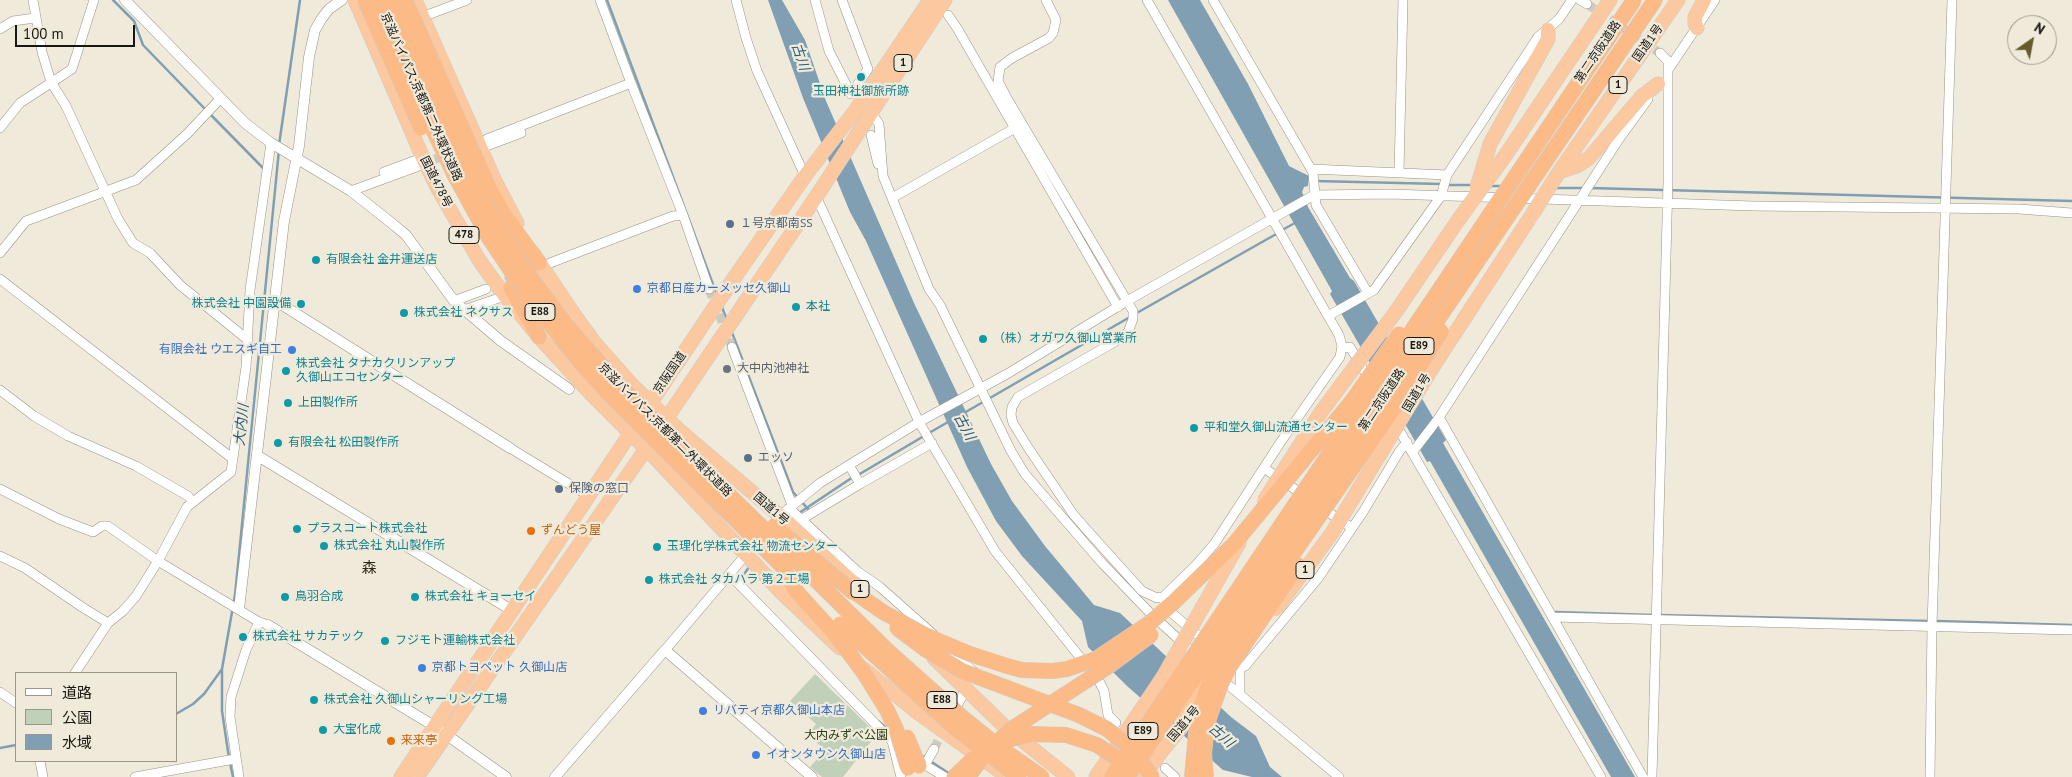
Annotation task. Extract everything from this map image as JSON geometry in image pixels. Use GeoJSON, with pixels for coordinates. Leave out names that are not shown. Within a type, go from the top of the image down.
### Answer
{"type":"FeatureCollection","features":[{"type":"Feature","properties":{"kind":"highway","name":"国道478号"},"geometry":{"type":"LineString","coordinates":[[355,0],[421,162],[456,221],[508,292]]}},
{"type":"Feature","properties":{"kind":"highway"},"geometry":{"type":"LineString","coordinates":[[365,0],[432,152],[508,292],[539,337],[745,555],[811,621],[876,680],[918,713],[1008,777]]}},
{"type":"Feature","properties":{"kind":"highway","name":"京滋バイパス;京都第二外環状道路"},"geometry":{"type":"LineString","coordinates":[[379,0],[431,125],[455,176],[489,238],[532,302],[582,363],[610,395],[783,567],[917,696],[956,729],[1019,777]]}},
{"type":"Feature","properties":{"kind":"highway","name":"京滋バイパス;京都第二外環状道路"},"geometry":{"type":"LineString","coordinates":[[393,0],[443,120],[502,236],[543,296],[566,324],[619,385],[662,422],[849,614],[927,687],[999,747],[1042,777]]}},
{"type":"Feature","properties":{"kind":"highway"},"geometry":{"type":"LineString","coordinates":[[405,0],[489,188],[504,215],[544,263]]}},
{"type":"Feature","properties":{"kind":"highway"},"geometry":{"type":"LineString","coordinates":[[415,0],[484,143],[510,212],[594,342],[650,403]]}},
{"type":"Feature","properties":{"kind":"highway","name":"京阪国道"},"geometry":{"type":"LineString","coordinates":[[401,777],[730,284],[807,173],[855,111],[930,0]]}},
{"type":"Feature","properties":{"kind":"highway","name":"京阪国道"},"geometry":{"type":"LineString","coordinates":[[417,777],[646,449],[662,422],[818,194],[866,130],[871,112],[945,0]]}},
{"type":"Feature","properties":{"kind":"highway"},"geometry":{"type":"LineString","coordinates":[[1096,777],[1163,678],[1283,468],[1505,156],[1610,0]]}},
{"type":"Feature","properties":{"kind":"highway","name":"第二京阪道路"},"geometry":{"type":"LineString","coordinates":[[1112,777],[1388,369],[1516,173],[1634,0]]}},
{"type":"Feature","properties":{"kind":"highway","name":"第二京阪道路"},"geometry":{"type":"LineString","coordinates":[[1127,777],[1655,0]]}},
{"type":"Feature","properties":{"kind":"highway","name":"国道1号"},"geometry":{"type":"LineString","coordinates":[[1142,777],[1259,631],[1332,533],[1429,373],[1559,172],[1678,0]]}},
{"type":"Feature","properties":{"kind":"highway"},"geometry":{"type":"LineString","coordinates":[[1697,28],[1694,24],[1695,17],[1704,0]]}},
{"type":"Feature","properties":{"kind":"highway"},"geometry":{"type":"LineString","coordinates":[[1462,214],[1480,182],[1490,144],[1548,39],[1548,30]]}},
{"type":"Feature","properties":{"kind":"highway"},"geometry":{"type":"LineString","coordinates":[[1559,172],[1577,166],[1589,158],[1642,96],[1658,84]]}},
{"type":"Feature","properties":{"kind":"highway"},"geometry":{"type":"LineString","coordinates":[[968,777],[988,750],[1000,739],[1021,723],[1109,666],[1156,630],[1202,590],[1229,563],[1271,514],[1316,454],[1516,173]]}},
{"type":"Feature","properties":{"kind":"highway"},"geometry":{"type":"LineString","coordinates":[[1206,777],[1204,753],[1209,718],[1214,700],[1230,666],[1321,531],[1532,182]]}},
{"type":"Feature","properties":{"kind":"highway"},"geometry":{"type":"LineString","coordinates":[[847,587],[902,623],[949,645],[988,660],[1022,670],[1039,671],[1068,669],[1080,665],[1096,659],[1132,636],[1174,602],[1203,575],[1239,537],[1352,401]]}},
{"type":"Feature","properties":{"kind":"highway","name":"国道1号"},"geometry":{"type":"LineString","coordinates":[[650,403],[662,422],[787,509],[913,638],[1003,725],[1068,777]]}},
{"type":"Feature","properties":{"kind":"highway"},"geometry":{"type":"LineString","coordinates":[[1192,777],[1201,706],[1217,667],[1237,635],[1394,408]]}},
{"type":"Feature","properties":{"kind":"highway"},"geometry":{"type":"LineString","coordinates":[[662,422],[759,514],[906,635],[944,661],[982,680],[1079,715],[1107,729],[1134,751],[1152,777]]}},
{"type":"Feature","properties":{"kind":"highway"},"geometry":{"type":"LineString","coordinates":[[783,567],[798,592],[868,675],[899,722],[924,771]]}},
{"type":"Feature","properties":{"kind":"highway"},"geometry":{"type":"LineString","coordinates":[[1119,777],[1133,756],[1148,740],[1259,631]]}},
{"type":"Feature","properties":{"kind":"highway"},"geometry":{"type":"LineString","coordinates":[[848,651],[887,710],[903,751],[909,777]]}},
{"type":"Feature","properties":{"kind":"highway"},"geometry":{"type":"LineString","coordinates":[[954,777],[974,758],[1002,741],[1017,736],[1049,733],[1066,735],[1097,745],[1125,763],[1142,777]]}},
{"type":"Feature","properties":{"kind":"street"},"geometry":{"type":"LineString","coordinates":[[33,0],[42,52],[51,82],[66,106],[118,220],[133,243],[150,254],[180,285],[248,340]]}},
{"type":"Feature","properties":{"kind":"street"},"geometry":{"type":"LineString","coordinates":[[0,128],[20,103],[66,74],[74,65],[94,0]]}},
{"type":"Feature","properties":{"kind":"street"},"geometry":{"type":"LineString","coordinates":[[125,0],[245,123],[271,143],[351,191],[406,235],[454,302],[501,341],[569,389]]}},
{"type":"Feature","properties":{"kind":"street"},"geometry":{"type":"LineString","coordinates":[[237,609],[258,456],[284,221],[297,158],[309,58],[315,30],[329,10],[342,0]]}},
{"type":"Feature","properties":{"kind":"street"},"geometry":{"type":"LineString","coordinates":[[422,17],[467,0]]}},
{"type":"Feature","properties":{"kind":"street"},"geometry":{"type":"LineString","coordinates":[[600,0],[683,214],[709,289]]}},
{"type":"Feature","properties":{"kind":"street"},"geometry":{"type":"LineString","coordinates":[[736,0],[757,71],[807,173]]}},
{"type":"Feature","properties":{"kind":"street"},"geometry":{"type":"LineString","coordinates":[[815,0],[829,51],[851,94],[868,69]]}},
{"type":"Feature","properties":{"kind":"street"},"geometry":{"type":"LineString","coordinates":[[842,0],[868,69]]}},
{"type":"Feature","properties":{"kind":"street"},"geometry":{"type":"LineString","coordinates":[[1046,0],[1056,20],[1053,33],[1049,38],[1000,67],[998,81],[1133,311],[1132,325],[1128,332],[1118,340],[1018,397],[1012,407],[1011,414],[1013,423],[1081,524],[1142,591],[1157,598],[1164,597],[1215,543],[1340,357],[1342,348],[1339,335],[1147,0]]}},
{"type":"Feature","properties":{"kind":"street"},"geometry":{"type":"LineString","coordinates":[[1212,0],[1312,171],[1312,195],[1316,206],[1367,294]]}},
{"type":"Feature","properties":{"kind":"street"},"geometry":{"type":"LineString","coordinates":[[1399,173],[1403,0]]}},
{"type":"Feature","properties":{"kind":"street"},"geometry":{"type":"LineString","coordinates":[[1328,316],[1340,311],[1374,290],[1442,194],[1447,176],[1538,37],[1559,19],[1572,0]]}},
{"type":"Feature","properties":{"kind":"street"},"geometry":{"type":"LineString","coordinates":[[1164,597],[1166,607],[1235,667],[1240,668],[1250,661],[1319,577],[1399,452],[1411,448],[1438,418],[1580,199],[1715,0]]}},
{"type":"Feature","properties":{"kind":"street"},"geometry":{"type":"LineString","coordinates":[[1930,777],[1932,626],[1952,0]]}},
{"type":"Feature","properties":{"kind":"street"},"geometry":{"type":"LineString","coordinates":[[948,14],[1118,307]]}},
{"type":"Feature","properties":{"kind":"street"},"geometry":{"type":"LineString","coordinates":[[0,29],[13,21],[35,18]]}},
{"type":"Feature","properties":{"kind":"street"},"geometry":{"type":"LineString","coordinates":[[828,45],[834,49],[852,89]]}},
{"type":"Feature","properties":{"kind":"street"},"geometry":{"type":"LineString","coordinates":[[1652,777],[1668,185],[1668,60],[1663,55],[1672,58],[1679,55]]}},
{"type":"Feature","properties":{"kind":"street"},"geometry":{"type":"LineString","coordinates":[[868,69],[884,68]]}},
{"type":"Feature","properties":{"kind":"street"},"geometry":{"type":"LineString","coordinates":[[484,143],[521,133],[519,126],[631,83]]}},
{"type":"Feature","properties":{"kind":"street"},"geometry":{"type":"LineString","coordinates":[[0,253],[26,222],[136,180],[187,134],[220,99]]}},
{"type":"Feature","properties":{"kind":"street"},"geometry":{"type":"LineString","coordinates":[[871,112],[879,124],[882,176]]}},
{"type":"Feature","properties":{"kind":"street"},"geometry":{"type":"LineString","coordinates":[[892,198],[1015,128]]}},
{"type":"Feature","properties":{"kind":"street"},"geometry":{"type":"LineString","coordinates":[[866,130],[876,153],[878,169],[892,198],[929,290],[940,305],[979,390],[1025,474],[1102,563],[1144,607],[1220,677],[1339,777]]}},
{"type":"Feature","properties":{"kind":"street"},"geometry":{"type":"LineString","coordinates":[[77,672],[108,623],[123,611],[136,596],[158,561],[186,507],[231,472],[248,340],[250,290],[271,143]]}},
{"type":"Feature","properties":{"kind":"street"},"geometry":{"type":"LineString","coordinates":[[351,191],[386,178],[384,172],[421,162]]}},
{"type":"Feature","properties":{"kind":"street"},"geometry":{"type":"LineString","coordinates":[[1312,171],[1447,176]]}},
{"type":"Feature","properties":{"kind":"street"},"geometry":{"type":"LineString","coordinates":[[818,194],[932,443],[995,551],[1099,681],[1104,691],[1108,715],[1116,723]]}},
{"type":"Feature","properties":{"kind":"street"},"geometry":{"type":"LineString","coordinates":[[555,777],[745,555],[787,509],[849,465],[922,421],[979,390],[1126,302],[1312,195],[1442,194],[1580,199],[1667,199],[2019,209],[2072,213]]}},
{"type":"Feature","properties":{"kind":"street"},"geometry":{"type":"LineString","coordinates":[[544,263],[575,249],[580,252],[673,216],[683,214]]}},
{"type":"Feature","properties":{"kind":"street"},"geometry":{"type":"LineString","coordinates":[[0,279],[233,459]]}},
{"type":"Feature","properties":{"kind":"street"},"geometry":{"type":"LineString","coordinates":[[454,302],[486,289]]}},
{"type":"Feature","properties":{"kind":"street"},"geometry":{"type":"LineString","coordinates":[[464,310],[508,292]]}},
{"type":"Feature","properties":{"kind":"street"},"geometry":{"type":"LineString","coordinates":[[276,301],[588,496]]}},
{"type":"Feature","properties":{"kind":"street"},"geometry":{"type":"LineString","coordinates":[[718,342],[726,347],[742,370]]}},
{"type":"Feature","properties":{"kind":"street"},"geometry":{"type":"LineString","coordinates":[[732,347],[742,370],[787,509],[802,520],[857,571],[880,587],[974,671],[972,675]]}},
{"type":"Feature","properties":{"kind":"street"},"geometry":{"type":"LineString","coordinates":[[1342,348],[1350,347],[1411,448],[1601,777]]}},
{"type":"Feature","properties":{"kind":"street"},"geometry":{"type":"LineString","coordinates":[[0,390],[34,416],[68,436],[136,466],[188,496],[192,501]]}},
{"type":"Feature","properties":{"kind":"street"},"geometry":{"type":"LineString","coordinates":[[1438,418],[1644,777]]}},
{"type":"Feature","properties":{"kind":"street"},"geometry":{"type":"LineString","coordinates":[[802,520],[932,443]]}},
{"type":"Feature","properties":{"kind":"street"},"geometry":{"type":"LineString","coordinates":[[258,456],[513,611]]}},
{"type":"Feature","properties":{"kind":"street"},"geometry":{"type":"LineString","coordinates":[[849,465],[860,484]]}},
{"type":"Feature","properties":{"kind":"street"},"geometry":{"type":"LineString","coordinates":[[1264,468],[1352,528]]}},
{"type":"Feature","properties":{"kind":"street"},"geometry":{"type":"LineString","coordinates":[[0,491],[59,519],[93,532],[102,526],[108,526],[158,561],[434,726],[506,777]]}},
{"type":"Feature","properties":{"kind":"street"},"geometry":{"type":"LineString","coordinates":[[0,556],[25,568],[108,623]]}},
{"type":"Feature","properties":{"kind":"street"},"geometry":{"type":"LineString","coordinates":[[729,574],[892,741],[901,777]]}},
{"type":"Feature","properties":{"kind":"street"},"geometry":{"type":"LineString","coordinates":[[1144,607],[1166,607]]}},
{"type":"Feature","properties":{"kind":"street"},"geometry":{"type":"LineString","coordinates":[[1552,617],[1656,618],[2072,630]]}},
{"type":"Feature","properties":{"kind":"street"},"geometry":{"type":"LineString","coordinates":[[247,777],[238,774],[235,759],[230,717],[231,697],[246,650],[264,624]]}},
{"type":"Feature","properties":{"kind":"street"},"geometry":{"type":"LineString","coordinates":[[665,650],[812,777]]}},
{"type":"Feature","properties":{"kind":"street"},"geometry":{"type":"LineString","coordinates":[[1240,668],[1240,693]]}},
{"type":"Feature","properties":{"kind":"street"},"geometry":{"type":"LineString","coordinates":[[0,692],[15,701]]}},
{"type":"Feature","properties":{"kind":"street"},"geometry":{"type":"LineString","coordinates":[[954,711],[964,693]]}},
{"type":"Feature","properties":{"kind":"street"},"geometry":{"type":"LineString","coordinates":[[924,771],[934,749]]}},
{"type":"Feature","properties":{"kind":"street"},"geometry":{"type":"LineString","coordinates":[[134,777],[235,759]]}},
{"type":"Feature","properties":{"kind":"street"},"geometry":{"type":"LineString","coordinates":[[40,762],[42,777]]}},
{"type":"Feature","properties":{"kind":"street"},"geometry":{"type":"LineString","coordinates":[[899,765],[914,762],[924,771],[945,777]]}},
{"type":"Feature","properties":{"kind":"street"},"geometry":{"type":"LineString","coordinates":[[188,767],[190,777]]}},
{"type":"Feature","properties":{"kind":"street"},"geometry":{"type":"LineString","coordinates":[[1165,768],[1175,777]]}},
{"type":"Feature","properties":{"kind":"green space","name":"大内みずべ公園"},"geometry":{"type":"Polygon","coordinates":[[[815,674],[877,734],[843,777],[822,777],[810,767],[825,750],[808,735],[816,724],[790,701],[815,674]]]}},
{"type":"Feature","properties":{"kind":"water","name":"古川"},"geometry":{"type":"Polygon","coordinates":[[[768,0],[782,0],[805,40],[826,101],[914,303],[991,464],[1012,501],[1045,546],[1094,605],[1120,613],[1231,717],[1256,736],[1270,767],[1282,777],[1252,777],[1223,770],[1127,686],[1088,647],[1082,621],[1022,556],[996,521],[967,467],[866,241],[850,212],[803,98],[768,0]]]}},
{"type":"Feature","properties":{"kind":"water"},"geometry":{"type":"Polygon","coordinates":[[[1168,0],[1200,0],[1248,84],[1289,166],[1309,176],[1308,186],[1304,187],[1302,192],[1308,207],[1350,278],[1354,281],[1446,440],[1443,443],[1635,777],[1611,777],[1430,461],[1427,462],[1330,294],[1332,291],[1168,0]]]}},
{"type":"Feature","properties":{"kind":"waterway"},"geometry":{"type":"LineString","coordinates":[[113,0],[134,21],[143,45],[206,110]]}},
{"type":"Feature","properties":{"kind":"waterway"},"geometry":{"type":"LineString","coordinates":[[279,145],[300,0]]}},
{"type":"Feature","properties":{"kind":"waterway"},"geometry":{"type":"LineString","coordinates":[[607,0],[717,295]]}},
{"type":"Feature","properties":{"kind":"waterway"},"geometry":{"type":"LineString","coordinates":[[210,114],[264,169]]}},
{"type":"Feature","properties":{"kind":"waterway","name":"大内川"},"geometry":{"type":"LineString","coordinates":[[229,758],[222,711],[222,669],[235,595],[279,150]]}},
{"type":"Feature","properties":{"kind":"waterway"},"geometry":{"type":"LineString","coordinates":[[1315,181],[1442,184]]}},
{"type":"Feature","properties":{"kind":"waterway"},"geometry":{"type":"LineString","coordinates":[[1447,185],[1472,185]]}},
{"type":"Feature","properties":{"kind":"waterway"},"geometry":{"type":"LineString","coordinates":[[1490,186],[1502,186]]}},
{"type":"Feature","properties":{"kind":"waterway"},"geometry":{"type":"LineString","coordinates":[[1555,188],[1584,188]]}},
{"type":"Feature","properties":{"kind":"waterway"},"geometry":{"type":"LineString","coordinates":[[1590,188],[2072,201]]}},
{"type":"Feature","properties":{"kind":"waterway"},"geometry":{"type":"LineString","coordinates":[[1282,230],[1295,223]]}},
{"type":"Feature","properties":{"kind":"waterway"},"geometry":{"type":"LineString","coordinates":[[1135,314],[1278,233]]}},
{"type":"Feature","properties":{"kind":"waterway"},"geometry":{"type":"LineString","coordinates":[[721,305],[727,320]]}},
{"type":"Feature","properties":{"kind":"waterway","name":"古川"},"geometry":{"type":"LineString","coordinates":[[964,413],[1130,317]]}},
{"type":"Feature","properties":{"kind":"waterway"},"geometry":{"type":"LineString","coordinates":[[731,330],[793,492],[808,509]]}},
{"type":"Feature","properties":{"kind":"waterway","name":"古川"},"geometry":{"type":"LineString","coordinates":[[929,433],[948,422]]}},
{"type":"Feature","properties":{"kind":"waterway"},"geometry":{"type":"LineString","coordinates":[[858,475],[924,436]]}},
{"type":"Feature","properties":{"kind":"waterway"},"geometry":{"type":"LineString","coordinates":[[799,513],[853,477]]}},
{"type":"Feature","properties":{"kind":"waterway"},"geometry":{"type":"LineString","coordinates":[[745,585],[743,582],[744,574],[750,566]]}},
{"type":"Feature","properties":{"kind":"waterway"},"geometry":{"type":"LineString","coordinates":[[1555,612],[1654,615]]}},
{"type":"Feature","properties":{"kind":"waterway"},"geometry":{"type":"LineString","coordinates":[[1659,615],[1928,621]]}},
{"type":"Feature","properties":{"kind":"waterway"},"geometry":{"type":"LineString","coordinates":[[1937,621],[2072,625]]}},
{"type":"Feature","properties":{"kind":"waterway"},"geometry":{"type":"LineString","coordinates":[[178,713],[193,704],[204,694],[222,669]]}},
{"type":"Feature","properties":{"kind":"waterway"},"geometry":{"type":"LineString","coordinates":[[878,721],[889,730]]}},
{"type":"Feature","properties":{"kind":"waterway"},"geometry":{"type":"LineString","coordinates":[[0,748],[15,745]]}},
{"type":"Feature","properties":{"kind":"waterway"},"geometry":{"type":"LineString","coordinates":[[921,755],[950,774]]}},
{"type":"Feature","properties":{"kind":"waterway"},"geometry":{"type":"LineString","coordinates":[[230,763],[233,777]]}},
{"type":"Feature","properties":{"kind":"tunnel"},"geometry":{"type":"LineString","coordinates":[[1587,4],[1660,53]]}},
{"type":"Feature","properties":{"kind":"tunnel"},"geometry":{"type":"LineString","coordinates":[[422,164],[449,154]]}},
{"type":"Feature","properties":{"kind":"tunnel"},"geometry":{"type":"LineString","coordinates":[[493,286],[546,265]]}},
{"type":"Feature","properties":{"kind":"tunnel"},"geometry":{"type":"LineString","coordinates":[[709,289],[732,347]]}},
{"type":"Feature","properties":{"kind":"tunnel"},"geometry":{"type":"LineString","coordinates":[[934,749],[945,727]]}},
{"type":"Feature","properties":{"kind":"place","name":"玉田神社御旅所跡"},"geometry":{"type":"Point","coordinates":[861,77]}},
{"type":"Feature","properties":{"kind":"place","name":"１号京都南SS"},"geometry":{"type":"Point","coordinates":[730,224]}},
{"type":"Feature","properties":{"kind":"place","name":"有限会社 金井運送店"},"geometry":{"type":"Point","coordinates":[316,260]}},
{"type":"Feature","properties":{"kind":"place","name":"京都日産カーメッセ久御山"},"geometry":{"type":"Point","coordinates":[637,289]}},
{"type":"Feature","properties":{"kind":"place","name":"株式会社 中園設備"},"geometry":{"type":"Point","coordinates":[301,304]}},
{"type":"Feature","properties":{"kind":"place","name":"本社"},"geometry":{"type":"Point","coordinates":[796,307]}},
{"type":"Feature","properties":{"kind":"place","name":"株式会社 ネクサス"},"geometry":{"type":"Point","coordinates":[404,313]}},
{"type":"Feature","properties":{"kind":"place","name":"（株）オガワ久御山営業所"},"geometry":{"type":"Point","coordinates":[983,339]}},
{"type":"Feature","properties":{"kind":"place","name":"有限会社 ウエスギ自工"},"geometry":{"type":"Point","coordinates":[292,350]}},
{"type":"Feature","properties":{"kind":"place","name":"大中内池神社"},"geometry":{"type":"Point","coordinates":[727,369]}},
{"type":"Feature","properties":{"kind":"place","name":"株式会社 タナカクリンアップ 久御山エコセンター"},"geometry":{"type":"Point","coordinates":[286,371]}},
{"type":"Feature","properties":{"kind":"place","name":"上田製作所"},"geometry":{"type":"Point","coordinates":[288,403]}},
{"type":"Feature","properties":{"kind":"place","name":"平和堂久御山流通センター"},"geometry":{"type":"Point","coordinates":[1194,428]}},
{"type":"Feature","properties":{"kind":"place","name":"有限会社 松田製作所"},"geometry":{"type":"Point","coordinates":[278,443]}},
{"type":"Feature","properties":{"kind":"place","name":"エッソ"},"geometry":{"type":"Point","coordinates":[748,458]}},
{"type":"Feature","properties":{"kind":"place","name":"保険の窓口"},"geometry":{"type":"Point","coordinates":[559,489]}},
{"type":"Feature","properties":{"kind":"place","name":"プラスコート株式会社"},"geometry":{"type":"Point","coordinates":[297,529]}},
{"type":"Feature","properties":{"kind":"place","name":"ずんどう屋"},"geometry":{"type":"Point","coordinates":[531,531]}},
{"type":"Feature","properties":{"kind":"place","name":"株式会社 丸山製作所"},"geometry":{"type":"Point","coordinates":[324,546]}},
{"type":"Feature","properties":{"kind":"place","name":"玉理化学株式会社 物流センター"},"geometry":{"type":"Point","coordinates":[657,547]}},
{"type":"Feature","properties":{"kind":"place","name":"株式会社 タカハラ 第２工場"},"geometry":{"type":"Point","coordinates":[649,580]}},
{"type":"Feature","properties":{"kind":"place","name":"鳥羽合成"},"geometry":{"type":"Point","coordinates":[285,597]}},
{"type":"Feature","properties":{"kind":"place","name":"株式会社 キョーセイ"},"geometry":{"type":"Point","coordinates":[415,597]}},
{"type":"Feature","properties":{"kind":"place","name":"株式会社 サカテック"},"geometry":{"type":"Point","coordinates":[243,637]}},
{"type":"Feature","properties":{"kind":"place","name":"フジモト運輸株式会社"},"geometry":{"type":"Point","coordinates":[385,641]}},
{"type":"Feature","properties":{"kind":"place","name":"京都トヨペット 久御山店"},"geometry":{"type":"Point","coordinates":[422,668]}},
{"type":"Feature","properties":{"kind":"place","name":"株式会社 久御山シャーリング工場"},"geometry":{"type":"Point","coordinates":[314,700]}},
{"type":"Feature","properties":{"kind":"place","name":"リバティ京都久御山本店"},"geometry":{"type":"Point","coordinates":[703,711]}},
{"type":"Feature","properties":{"kind":"place","name":"大宝化成"},"geometry":{"type":"Point","coordinates":[323,730]}},
{"type":"Feature","properties":{"kind":"place","name":"来来亭"},"geometry":{"type":"Point","coordinates":[391,741]}},
{"type":"Feature","properties":{"kind":"place","name":"イオンタウン久御山店"},"geometry":{"type":"Point","coordinates":[756,755]}},
{"type":"Feature","properties":{"kind":"district","name":"森"},"geometry":{"type":"Point","coordinates":[369,569]}}]}
